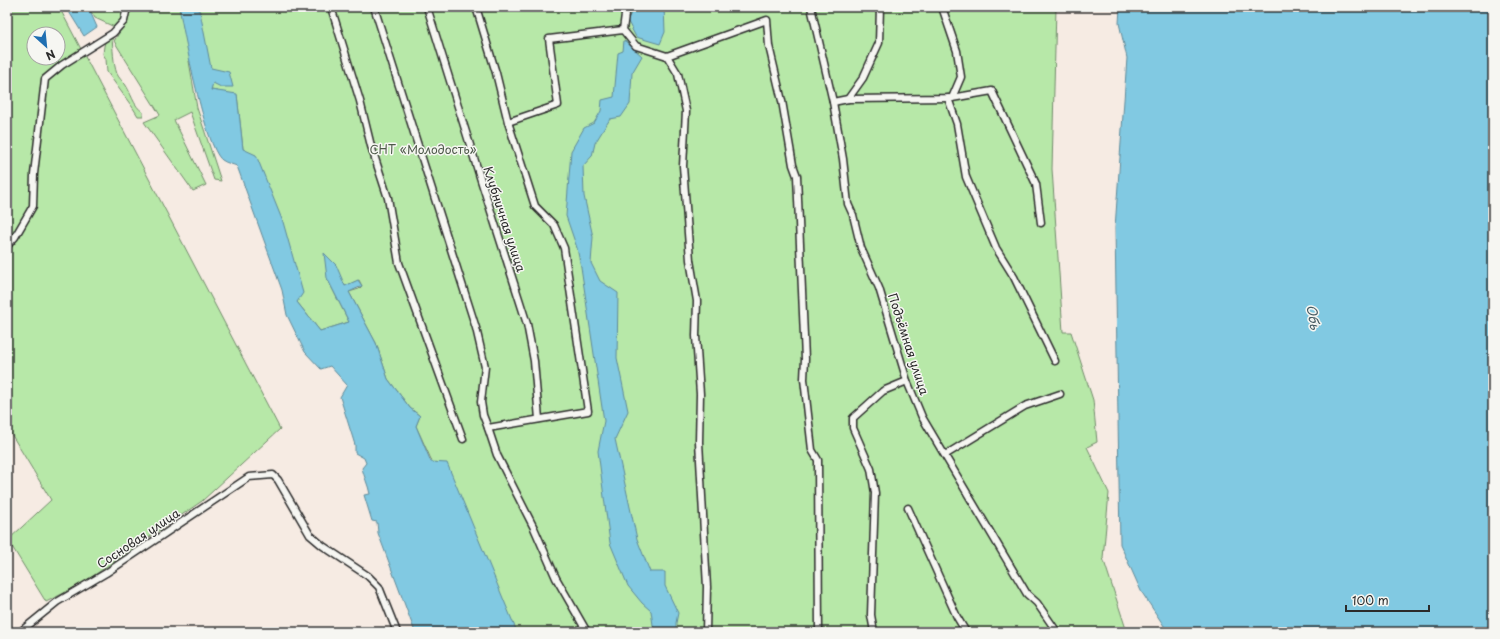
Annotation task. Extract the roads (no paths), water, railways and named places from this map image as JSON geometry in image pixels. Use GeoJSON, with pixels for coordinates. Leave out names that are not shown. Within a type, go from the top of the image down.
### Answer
{"type":"FeatureCollection","features":[{"type":"Feature","properties":{"kind":"street"},"geometry":{"type":"LineString","coordinates":[[7,246],[15,237],[33,206],[34,174],[45,78],[62,65],[113,33],[124,21],[127,7]]}},
{"type":"Feature","properties":{"kind":"street"},"geometry":{"type":"LineString","coordinates":[[331,7],[360,101],[371,146],[388,198],[399,263],[463,439]]}},
{"type":"Feature","properties":{"kind":"street"},"geometry":{"type":"LineString","coordinates":[[374,7],[476,328],[485,367],[481,402],[483,415],[497,455],[534,528],[556,578],[587,632]]}},
{"type":"Feature","properties":{"kind":"street","name":"Клубничная улица"},"geometry":{"type":"LineString","coordinates":[[427,7],[527,324],[534,361],[538,419]]}},
{"type":"Feature","properties":{"kind":"street"},"geometry":{"type":"LineString","coordinates":[[476,7],[496,73],[508,122],[535,206],[554,225],[564,248],[588,411],[488,428]]}},
{"type":"Feature","properties":{"kind":"street"},"geometry":{"type":"LineString","coordinates":[[626,7],[623,30],[636,46],[667,56],[767,20],[769,46],[782,101],[793,165],[797,176],[805,359],[804,379],[812,450],[818,460],[819,632]]}},
{"type":"Feature","properties":{"kind":"street","name":"Подъёмная улица"},"geometry":{"type":"LineString","coordinates":[[811,7],[833,102],[843,159],[848,204],[853,215],[861,248],[879,288],[907,381],[922,417],[1027,594],[1037,603],[1057,632]]}},
{"type":"Feature","properties":{"kind":"street"},"geometry":{"type":"LineString","coordinates":[[848,99],[863,78],[879,43],[880,7]]}},
{"type":"Feature","properties":{"kind":"street"},"geometry":{"type":"LineString","coordinates":[[942,7],[957,51],[961,77],[950,98],[957,124],[966,177],[996,248],[1014,277],[1055,361]]}},
{"type":"Feature","properties":{"kind":"street"},"geometry":{"type":"LineString","coordinates":[[508,122],[558,105],[549,38],[623,30]]}},
{"type":"Feature","properties":{"kind":"street"},"geometry":{"type":"LineString","coordinates":[[667,56],[678,74],[686,111],[683,166],[690,260],[696,301],[696,336],[700,394],[699,442],[707,587],[706,632]]}},
{"type":"Feature","properties":{"kind":"street"},"geometry":{"type":"LineString","coordinates":[[833,102],[848,99],[950,98],[992,91],[1036,184],[1042,223]]}},
{"type":"Feature","properties":{"kind":"street"},"geometry":{"type":"LineString","coordinates":[[874,632],[871,615],[876,493],[871,469],[853,428],[853,418],[883,391],[907,381]]}},
{"type":"Feature","properties":{"kind":"street"},"geometry":{"type":"LineString","coordinates":[[945,455],[1025,406],[1060,394]]}},
{"type":"Feature","properties":{"kind":"street","name":"Сосновая улица"},"geometry":{"type":"LineString","coordinates":[[20,632],[58,602],[106,573],[249,477],[272,475],[278,480],[310,535],[323,546],[368,576],[379,587],[397,632]]}},
{"type":"Feature","properties":{"kind":"street"},"geometry":{"type":"LineString","coordinates":[[908,508],[957,617],[966,632]]}},
{"type":"Feature","properties":{"kind":"street"},"geometry":{"type":"LineString","coordinates":[[7,627],[10,632]]}},
{"type":"Feature","properties":{"kind":"water"},"geometry":{"type":"Polygon","coordinates":[[[66,7],[88,7],[97,27],[84,36],[66,7]]]}},
{"type":"Feature","properties":{"kind":"water"},"geometry":{"type":"Polygon","coordinates":[[[179,7],[197,7],[200,12],[211,68],[229,72],[233,87],[221,87],[213,83],[211,90],[237,94],[243,149],[256,155],[283,222],[303,293],[297,302],[320,331],[349,322],[327,278],[324,253],[336,265],[345,286],[358,280],[362,286],[349,292],[376,343],[388,379],[410,408],[420,416],[416,426],[431,462],[447,463],[517,632],[415,632],[378,533],[377,522],[372,521],[364,495],[370,494],[362,468],[366,463],[364,458],[355,453],[355,445],[340,397],[347,385],[330,366],[321,369],[305,352],[287,315],[282,290],[237,166],[222,160],[215,151],[209,134],[196,88],[179,7]]]}},
{"type":"Feature","properties":{"kind":"water"},"geometry":{"type":"Polygon","coordinates":[[[635,7],[664,7],[665,32],[660,44],[636,37],[627,20],[635,7]]]}},
{"type":"Feature","properties":{"kind":"water","name":"Обь"},"geometry":{"type":"Polygon","coordinates":[[[1120,7],[1493,7],[1493,632],[1168,632],[1141,591],[1120,544],[1115,228],[1127,58],[1119,23],[1120,7]]]}},
{"type":"Feature","properties":{"kind":"water"},"geometry":{"type":"Polygon","coordinates":[[[624,40],[642,56],[632,73],[630,104],[621,117],[610,119],[595,143],[592,156],[583,166],[584,196],[593,237],[591,263],[600,281],[618,293],[617,358],[628,411],[615,439],[637,539],[650,572],[665,572],[665,586],[678,613],[676,632],[654,632],[651,611],[642,603],[628,586],[610,543],[598,451],[604,421],[581,267],[577,248],[566,216],[571,151],[584,128],[594,123],[601,111],[602,100],[614,97],[618,53],[623,51],[624,40]]]}},
{"type":"Feature","properties":{"kind":"park label","name":"СНТ «Молодость»"},"geometry":{"type":"Point","coordinates":[423,149]}}]}
